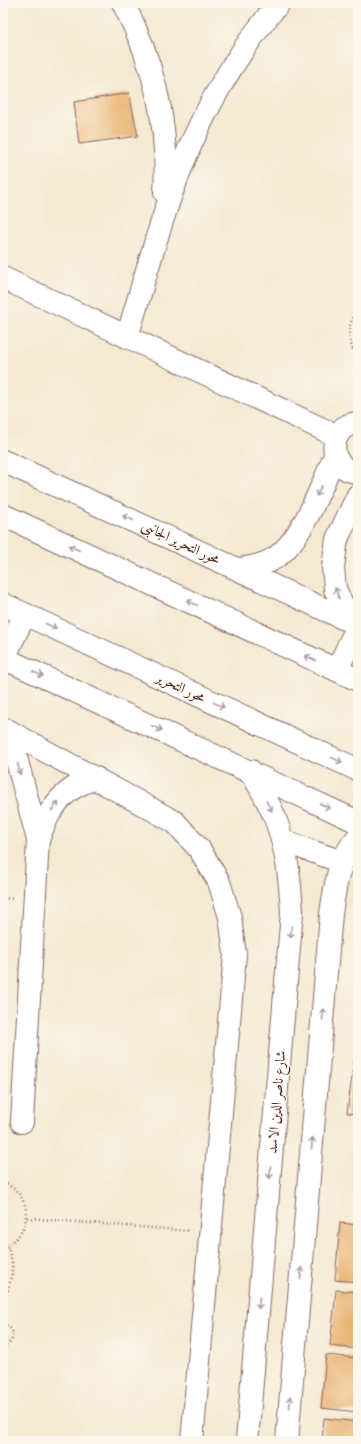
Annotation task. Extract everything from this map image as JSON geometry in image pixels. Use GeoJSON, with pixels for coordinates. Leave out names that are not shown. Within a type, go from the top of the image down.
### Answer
{"type":"FeatureCollection","features":[{"type":"Feature","properties":{"kind":"street"},"geometry":{"type":"LineString","coordinates":[[123,3],[136,28],[153,73],[162,120],[166,168],[164,216]]}},
{"type":"Feature","properties":{"kind":"street"},"geometry":{"type":"LineString","coordinates":[[127,337],[164,216],[183,163],[206,112],[234,63],[279,3]]}},
{"type":"Feature","properties":{"kind":"street"},"geometry":{"type":"LineString","coordinates":[[3,278],[127,337],[336,446]]}},
{"type":"Feature","properties":{"kind":"street"},"geometry":{"type":"LineString","coordinates":[[240,569],[258,566],[269,561],[289,546],[302,527],[336,446],[347,426],[358,423]]}},
{"type":"Feature","properties":{"kind":"street"},"geometry":{"type":"LineString","coordinates":[[336,446],[339,463],[346,469],[358,472]]}},
{"type":"Feature","properties":{"kind":"street","name":"محور التحرير الجانبى"},"geometry":{"type":"LineString","coordinates":[[3,461],[240,569],[358,625]]}},
{"type":"Feature","properties":{"kind":"street"},"geometry":{"type":"LineString","coordinates":[[337,670],[358,625],[344,608],[335,589],[333,567],[337,539],[358,495]]}},
{"type":"Feature","properties":{"kind":"street"},"geometry":{"type":"LineString","coordinates":[[3,515],[358,680]]}},
{"type":"Feature","properties":{"kind":"street","name":"محور التحرير"},"geometry":{"type":"LineString","coordinates":[[3,604],[358,770]]}},
{"type":"Feature","properties":{"kind":"street"},"geometry":{"type":"LineString","coordinates":[[25,614],[3,658],[251,771],[358,822]]}},
{"type":"Feature","properties":{"kind":"street"},"geometry":{"type":"LineString","coordinates":[[6,730],[175,822],[200,850],[219,882],[230,917],[235,954],[192,1441]]}},
{"type":"Feature","properties":{"kind":"street"},"geometry":{"type":"LineString","coordinates":[[6,730],[38,840]]}},
{"type":"Feature","properties":{"kind":"street","name":"شارع ناصر الدين الاسد"},"geometry":{"type":"LineString","coordinates":[[247,1441],[292,912],[290,876],[283,841],[275,817],[251,771]]}},
{"type":"Feature","properties":{"kind":"street"},"geometry":{"type":"LineString","coordinates":[[22,1122],[38,840],[46,819],[58,801],[75,787],[96,778]]}},
{"type":"Feature","properties":{"kind":"street"},"geometry":{"type":"LineString","coordinates":[[287,1441],[331,914],[336,882],[342,862],[358,837]]}},
{"type":"Feature","properties":{"kind":"street"},"geometry":{"type":"LineString","coordinates":[[283,841],[342,862]]}},
{"type":"Feature","properties":{"kind":"path"},"geometry":{"type":"LineString","coordinates":[[358,311],[355,314],[350,327],[350,340],[354,353],[358,357]]}},
{"type":"Feature","properties":{"kind":"path"},"geometry":{"type":"LineString","coordinates":[[3,1182],[13,1187],[21,1195],[26,1206],[27,1218],[23,1229],[16,1238],[7,1245],[3,1246]]}},
{"type":"Feature","properties":{"kind":"path"},"geometry":{"type":"LineString","coordinates":[[27,1218],[210,1233]]}},
{"type":"Feature","properties":{"kind":"path"},"geometry":{"type":"LineString","coordinates":[[3,1310],[11,1280],[12,1262],[7,1245]]}},
{"type":"Feature","properties":{"kind":"path"},"geometry":{"type":"LineString","coordinates":[[3,1324],[8,1326],[12,1331],[13,1338],[10,1344],[3,1347]]}},
{"type":"Feature","properties":{"kind":"building"},"geometry":{"type":"Polygon","coordinates":[[[129,93],[138,136],[79,144],[74,102],[129,93]]]}},
{"type":"Feature","properties":{"kind":"building"},"geometry":{"type":"Polygon","coordinates":[[[358,1040],[358,1114],[347,1113],[358,1040]]]}},
{"type":"Feature","properties":{"kind":"building"},"geometry":{"type":"Polygon","coordinates":[[[340,1223],[358,1225],[358,1282],[335,1280],[340,1223]]]}},
{"type":"Feature","properties":{"kind":"building"},"geometry":{"type":"Polygon","coordinates":[[[336,1290],[358,1292],[358,1349],[330,1346],[336,1290]]]}},
{"type":"Feature","properties":{"kind":"building"},"geometry":{"type":"Polygon","coordinates":[[[326,1355],[358,1358],[358,1412],[321,1408],[326,1355]]]}},
{"type":"Feature","properties":{"kind":"building"},"geometry":{"type":"Polygon","coordinates":[[[324,1418],[358,1422],[358,1441],[322,1441],[324,1418]]]}}]}
